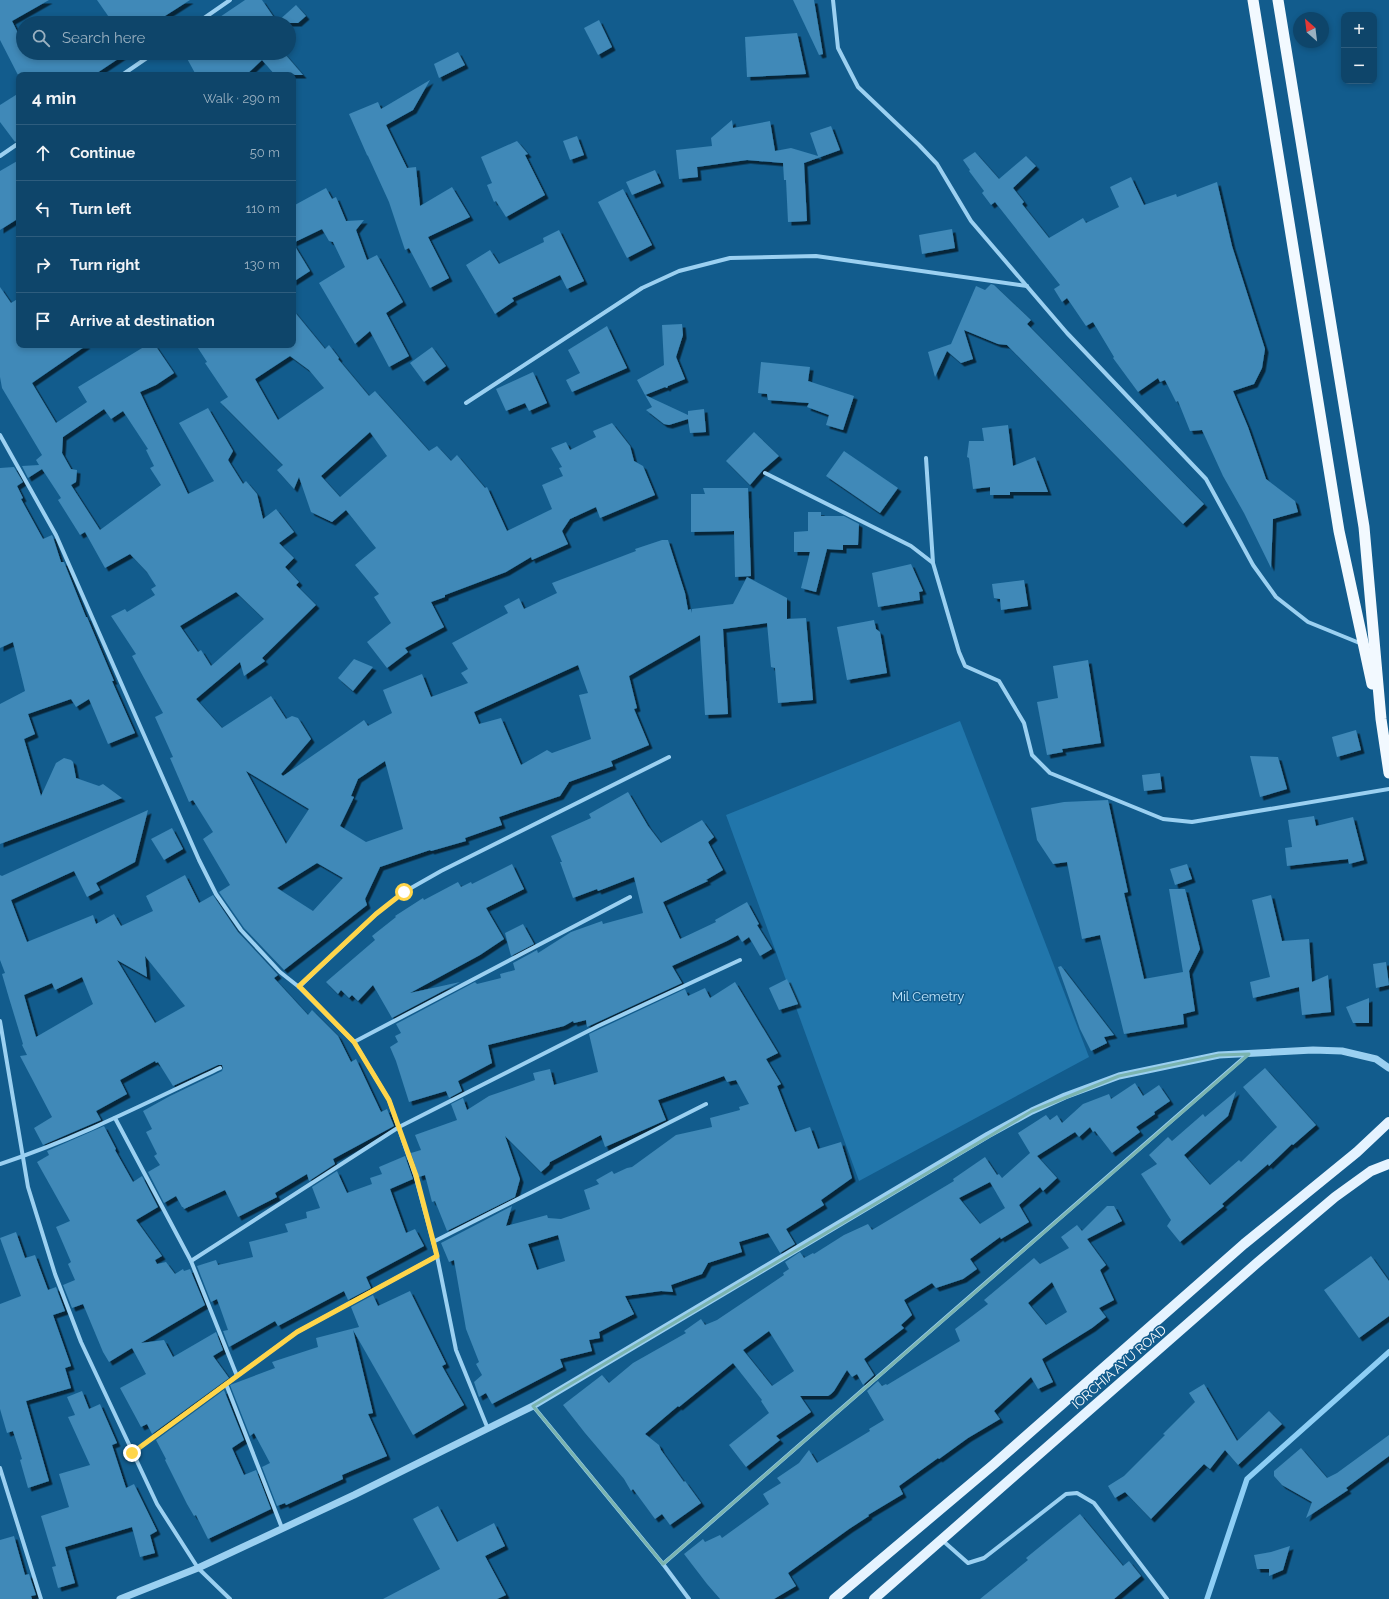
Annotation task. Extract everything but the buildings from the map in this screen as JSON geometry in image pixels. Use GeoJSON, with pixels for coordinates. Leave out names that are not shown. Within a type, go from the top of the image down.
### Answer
{"type":"FeatureCollection","features":[{"type":"Feature","properties":{"kind":"highway"},"geometry":{"type":"LineString","coordinates":[[1253,0],[1339,531],[1362,644],[1381,719]]}},
{"type":"Feature","properties":{"kind":"highway"},"geometry":{"type":"LineString","coordinates":[[1278,0],[1364,527],[1381,719],[1389,773]]}},
{"type":"Feature","properties":{"kind":"main road"},"geometry":{"type":"LineString","coordinates":[[834,1599],[993,1465],[1244,1244],[1357,1152],[1389,1122]]}},
{"type":"Feature","properties":{"kind":"main road","name":"IORCHIA AYU ROAD"},"geometry":{"type":"LineString","coordinates":[[874,1599],[1257,1263],[1335,1198],[1371,1171],[1389,1164]]}},
{"type":"Feature","properties":{"kind":"street"},"geometry":{"type":"LineString","coordinates":[[207,16],[230,0]]}},
{"type":"Feature","properties":{"kind":"street"},"geometry":{"type":"LineString","coordinates":[[833,0],[838,48],[858,87],[937,164],[971,221],[1067,333],[1206,478],[1253,565],[1276,597],[1308,622],[1362,644]]}},
{"type":"Feature","properties":{"kind":"street"},"geometry":{"type":"LineString","coordinates":[[126,72],[144,60]]}},
{"type":"Feature","properties":{"kind":"street"},"geometry":{"type":"LineString","coordinates":[[0,156],[16,146]]}},
{"type":"Feature","properties":{"kind":"street"},"geometry":{"type":"LineString","coordinates":[[466,403],[642,288],[679,271],[730,258],[816,256],[1027,286]]}},
{"type":"Feature","properties":{"kind":"street"},"geometry":{"type":"LineString","coordinates":[[0,435],[56,535],[199,860],[216,894],[241,930],[280,972],[299,986],[354,1042],[389,1100],[416,1175],[437,1256],[456,1350],[488,1429]]}},
{"type":"Feature","properties":{"kind":"street"},"geometry":{"type":"LineString","coordinates":[[926,458],[933,563],[959,652],[965,666],[999,681],[1024,723],[1032,755],[1050,773],[1163,819],[1192,822],[1389,789]]}},
{"type":"Feature","properties":{"kind":"street"},"geometry":{"type":"LineString","coordinates":[[765,472],[911,546],[933,563]]}},
{"type":"Feature","properties":{"kind":"street"},"geometry":{"type":"LineString","coordinates":[[299,986],[376,914],[404,892],[441,871],[670,757]]}},
{"type":"Feature","properties":{"kind":"street"},"geometry":{"type":"LineString","coordinates":[[354,1042],[630,897]]}},
{"type":"Feature","properties":{"kind":"street"},"geometry":{"type":"LineString","coordinates":[[191,1261],[399,1126],[598,1026],[740,960]]}},
{"type":"Feature","properties":{"kind":"street"},"geometry":{"type":"LineString","coordinates":[[0,1021],[28,1187],[55,1274],[81,1342],[157,1504],[198,1568],[230,1599]]}},
{"type":"Feature","properties":{"kind":"street"},"geometry":{"type":"LineString","coordinates":[[120,1599],[198,1568],[354,1495],[533,1406],[982,1139],[1032,1111],[1065,1096],[1119,1076],[1219,1055],[1313,1050],[1342,1051],[1376,1059],[1389,1068]]}},
{"type":"Feature","properties":{"kind":"street"},"geometry":{"type":"LineString","coordinates":[[663,1564],[1249,1054]]}},
{"type":"Feature","properties":{"kind":"street"},"geometry":{"type":"LineString","coordinates":[[0,1164],[115,1118],[220,1068]]}},
{"type":"Feature","properties":{"kind":"street"},"geometry":{"type":"LineString","coordinates":[[433,1242],[706,1104]]}},
{"type":"Feature","properties":{"kind":"street"},"geometry":{"type":"LineString","coordinates":[[115,1118],[191,1261],[237,1376]]}},
{"type":"Feature","properties":{"kind":"street"},"geometry":{"type":"LineString","coordinates":[[132,1453],[297,1332],[437,1256]]}},
{"type":"Feature","properties":{"kind":"street"},"geometry":{"type":"LineString","coordinates":[[226,1384],[282,1528]]}},
{"type":"Feature","properties":{"kind":"street"},"geometry":{"type":"LineString","coordinates":[[533,1406],[663,1564],[689,1599]]}},
{"type":"Feature","properties":{"kind":"street"},"geometry":{"type":"LineString","coordinates":[[0,1468],[41,1599]]}},
{"type":"Feature","properties":{"kind":"street"},"geometry":{"type":"LineString","coordinates":[[942,1540],[968,1563],[984,1558],[1066,1494],[1077,1493],[1094,1503],[1167,1599]]}},
{"type":"Feature","properties":{"kind":"highlighted area"},"geometry":{"type":"Polygon","coordinates":[[[1249,1054],[663,1564],[533,1406],[1032,1111],[1119,1076],[1219,1055],[1249,1054]]]}},
{"type":"Feature","properties":{"kind":"green space","name":"Mil Cemetry"},"geometry":{"type":"Polygon","coordinates":[[[960,721],[1089,1057],[859,1181],[726,815],[960,721]]]}},
{"type":"Feature","properties":{"kind":"waterway"},"geometry":{"type":"LineString","coordinates":[[1207,1599],[1247,1479],[1389,1352]]}},
{"type":"Feature","properties":{"kind":"route"},"geometry":{"type":"LineString","coordinates":[[132,1453],[297,1332],[437,1256],[416,1175],[389,1100],[354,1042],[299,986],[376,914],[404,892]]}}]}
